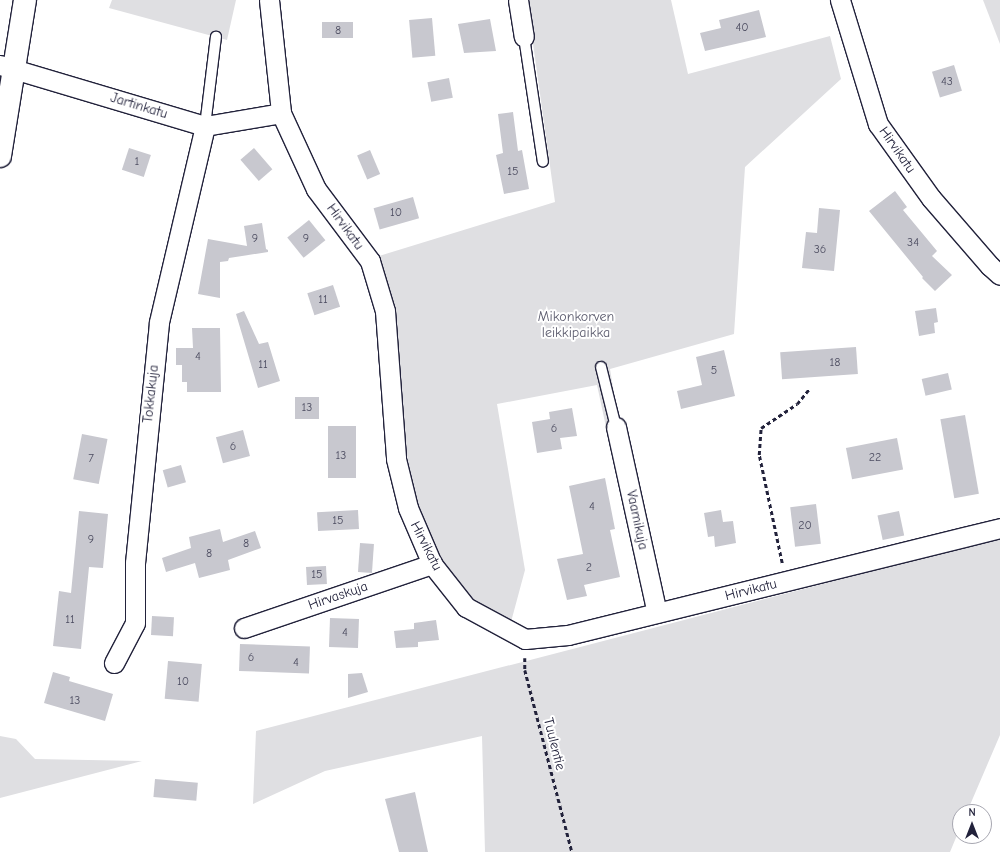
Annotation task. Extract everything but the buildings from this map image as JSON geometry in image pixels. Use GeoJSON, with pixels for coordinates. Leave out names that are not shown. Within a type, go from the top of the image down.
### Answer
{"type":"FeatureCollection","features":[{"type":"Feature","properties":{"kind":"main road"},"geometry":{"type":"LineString","coordinates":[[0,156],[7,67],[25,0]]}},
{"type":"Feature","properties":{"kind":"street","name":"Hirvikatu"},"geometry":{"type":"LineString","coordinates":[[269,0],[281,113],[316,189],[370,261],[385,311],[396,459],[408,508],[432,564],[466,607],[525,639],[568,635],[1000,528]]}},
{"type":"Feature","properties":{"kind":"street"},"geometry":{"type":"LineString","coordinates":[[518,0],[524,37]]}},
{"type":"Feature","properties":{"kind":"street","name":"Hirvikatu"},"geometry":{"type":"LineString","coordinates":[[840,0],[878,124],[931,198],[990,266],[1000,275]]}},
{"type":"Feature","properties":{"kind":"street","name":"Jartinkatu"},"geometry":{"type":"LineString","coordinates":[[7,67],[204,126],[281,113]]}},
{"type":"Feature","properties":{"kind":"street","name":"Tokkakuja"},"geometry":{"type":"LineString","coordinates":[[114,663],[134,623],[134,563],[159,322],[204,126]]}},
{"type":"Feature","properties":{"kind":"street","name":"Vaamikuja"},"geometry":{"type":"LineString","coordinates":[[616,427],[657,613]]}},
{"type":"Feature","properties":{"kind":"street","name":"Hirvaskuja"},"geometry":{"type":"LineString","coordinates":[[244,628],[432,564]]}},
{"type":"Feature","properties":{"kind":"lane"},"geometry":{"type":"LineString","coordinates":[[204,126],[216,37]]}},
{"type":"Feature","properties":{"kind":"lane"},"geometry":{"type":"LineString","coordinates":[[524,37],[544,162]]}},
{"type":"Feature","properties":{"kind":"lane"},"geometry":{"type":"LineString","coordinates":[[601,367],[616,427]]}},
{"type":"Feature","properties":{"kind":"path"},"geometry":{"type":"LineString","coordinates":[[785,581],[759,455],[761,428],[796,404],[810,389]]}},
{"type":"Feature","properties":{"kind":"path","name":"Tuulentie"},"geometry":{"type":"LineString","coordinates":[[525,639],[525,670],[572,852]]}},
{"type":"Feature","properties":{"kind":"green space"},"geometry":{"type":"Polygon","coordinates":[[[112,0],[236,0],[227,40],[109,8],[112,0]]]}},
{"type":"Feature","properties":{"kind":"green space","name":"Mikonkorven leikkipaikka"},"geometry":{"type":"Polygon","coordinates":[[[527,0],[671,0],[688,74],[830,36],[841,79],[745,167],[734,334],[610,369],[619,424],[606,427],[597,385],[497,404],[525,570],[511,622],[472,600],[438,558],[416,502],[402,429],[394,310],[379,256],[555,202],[527,0]]]}},
{"type":"Feature","properties":{"kind":"green space"},"geometry":{"type":"Polygon","coordinates":[[[983,0],[1000,0],[1000,44],[983,0]]]}},
{"type":"Feature","properties":{"kind":"green space"},"geometry":{"type":"Polygon","coordinates":[[[1000,538],[1000,735],[970,804],[952,804],[952,844],[953,844],[950,852],[485,852],[482,736],[325,771],[253,804],[256,731],[1000,538]]]}},
{"type":"Feature","properties":{"kind":"green space"},"geometry":{"type":"Polygon","coordinates":[[[0,736],[16,739],[35,759],[142,761],[0,798],[0,736]]]}}]}
